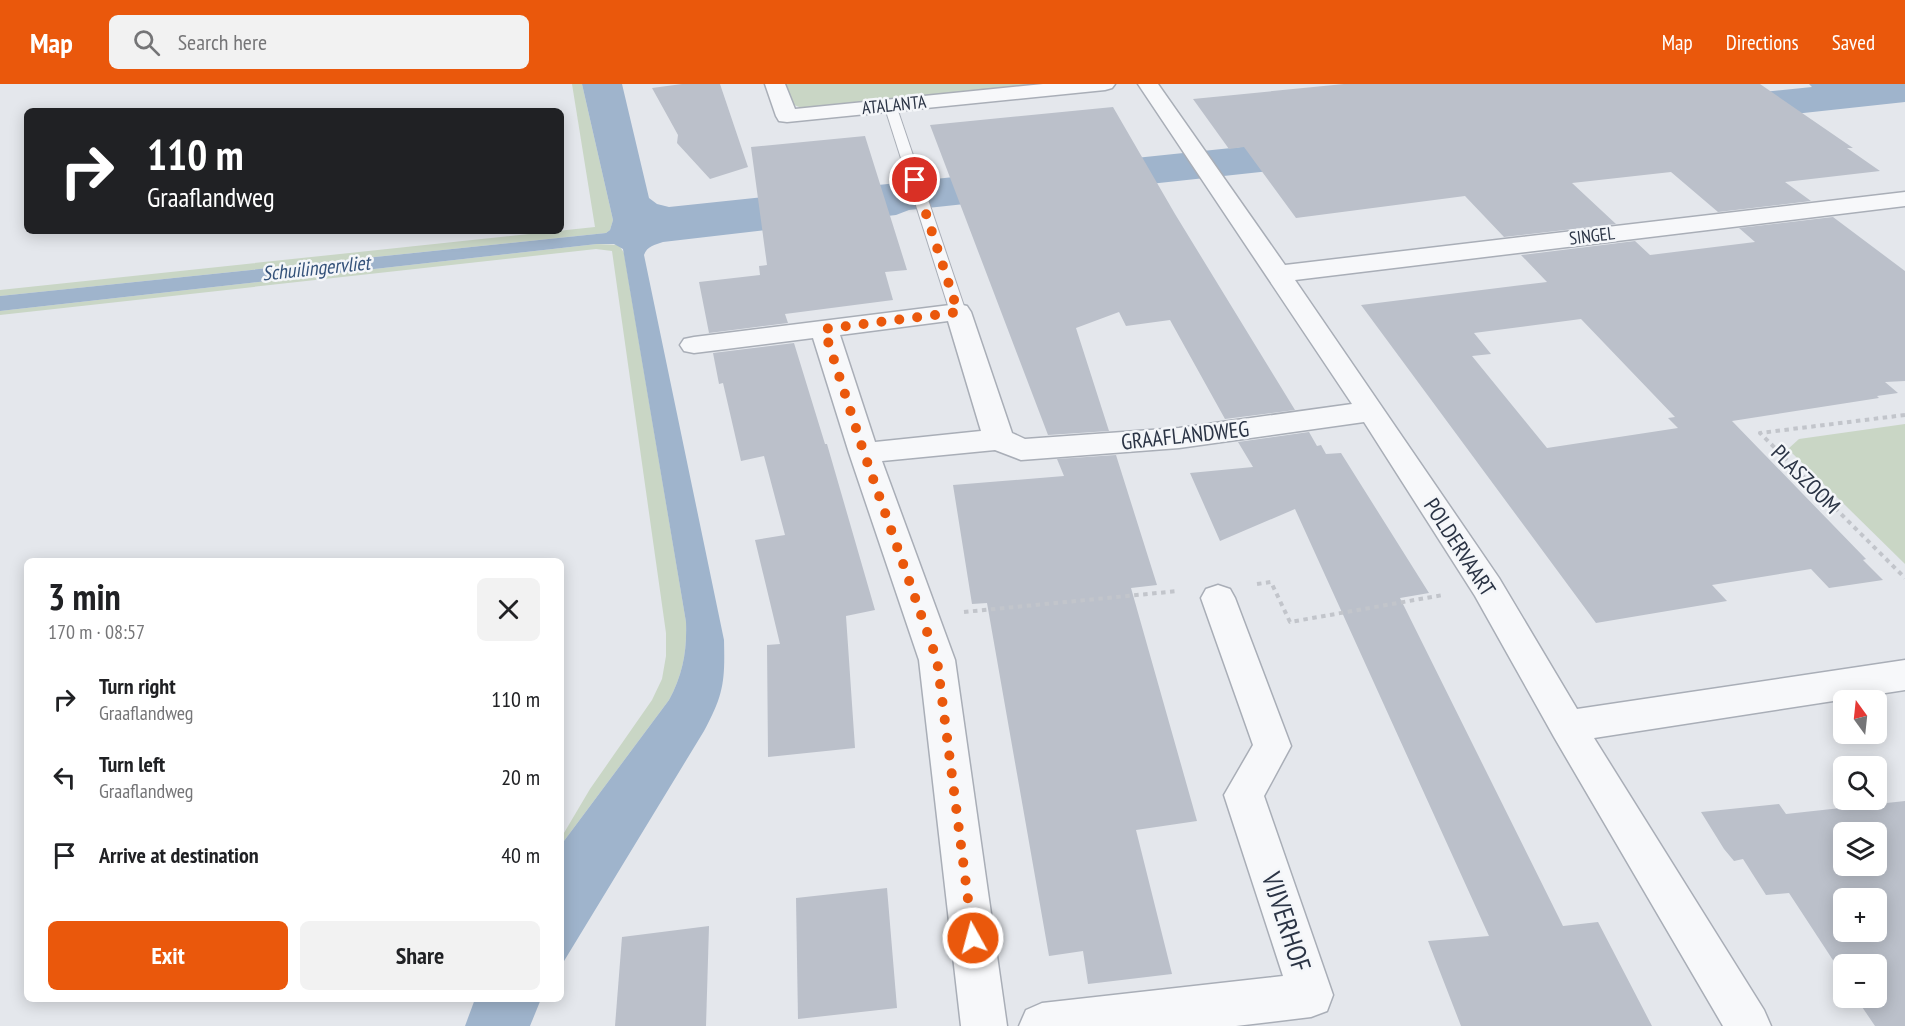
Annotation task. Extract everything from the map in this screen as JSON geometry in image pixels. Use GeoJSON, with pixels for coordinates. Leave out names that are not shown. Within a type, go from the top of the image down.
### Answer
{"type":"FeatureCollection","features":[{"type":"Feature","properties":{"kind":"street","name":"ATALANTA"},"geometry":{"type":"LineString","coordinates":[[775,84],[788,116],[1105,84]]}},
{"type":"Feature","properties":{"kind":"street","name":"POLDERVAART"},"geometry":{"type":"LineString","coordinates":[[1148,84],[1212,181],[1372,411],[1487,587],[1567,726],[1748,1026]]}},
{"type":"Feature","properties":{"kind":"street","name":"SINGEL"},"geometry":{"type":"LineString","coordinates":[[1278,274],[1893,201]]}},
{"type":"Feature","properties":{"kind":"street"},"geometry":{"type":"LineString","coordinates":[[1893,201],[1905,219]]}},
{"type":"Feature","properties":{"kind":"street"},"geometry":{"type":"LineString","coordinates":[[694,345],[958,312],[999,439]]}},
{"type":"Feature","properties":{"kind":"street"},"geometry":{"type":"LineString","coordinates":[[824,329],[864,453],[937,660],[984,1026]]}},
{"type":"Feature","properties":{"kind":"street","name":"GRAAFLANDWEG"},"geometry":{"type":"LineString","coordinates":[[864,453],[999,439],[1021,450],[1179,438],[1372,411]]}},
{"type":"Feature","properties":{"kind":"street","name":"VIJVERHOF"},"geometry":{"type":"LineString","coordinates":[[1042,1026],[1311,995],[1244,795],[1272,746],[1218,598]]}},
{"type":"Feature","properties":{"kind":"street"},"geometry":{"type":"LineString","coordinates":[[1567,726],[1905,675]]}},
{"type":"Feature","properties":{"kind":"lane"},"geometry":{"type":"LineString","coordinates":[[890,105],[958,312]]}},
{"type":"Feature","properties":{"kind":"path","name":"PLASZOOM"},"geometry":{"type":"LineString","coordinates":[[1905,415],[1760,434],[1905,578]]}},
{"type":"Feature","properties":{"kind":"green space"},"geometry":{"type":"Polygon","coordinates":[[[572,84],[582,84],[613,220],[610,230],[606,233],[0,296],[0,290],[529,234],[564,234],[564,230],[595,227],[572,84]]]}},
{"type":"Feature","properties":{"kind":"green space"},"geometry":{"type":"Polygon","coordinates":[[[785,84],[1072,84],[807,110],[794,105],[785,84]]]}},
{"type":"Feature","properties":{"kind":"green space"},"geometry":{"type":"Polygon","coordinates":[[[597,244],[619,245],[624,253],[686,622],[686,643],[681,672],[669,700],[564,841],[564,833],[590,789],[652,700],[662,679],[666,656],[666,633],[612,251],[596,249],[0,315],[0,311],[597,244]]]}},
{"type":"Feature","properties":{"kind":"green space"},"geometry":{"type":"Polygon","coordinates":[[[1905,424],[1905,564],[1788,449],[1799,439],[1905,424]]]}},
{"type":"Feature","properties":{"kind":"water","name":"Schuilingervliet"},"geometry":{"type":"Polygon","coordinates":[[[582,84],[622,84],[649,198],[657,204],[669,207],[1812,87],[1809,84],[1905,84],[1905,102],[909,210],[896,215],[663,242],[649,248],[644,255],[724,640],[722,687],[716,707],[704,731],[564,961],[564,841],[669,700],[681,672],[686,643],[686,622],[623,249],[614,244],[597,244],[0,311],[0,296],[606,233],[610,230],[613,220],[582,84]]]}},
{"type":"Feature","properties":{"kind":"water"},"geometry":{"type":"Polygon","coordinates":[[[474,1002],[540,1002],[530,1026],[465,1026],[474,1002]]]}},
{"type":"Feature","properties":{"kind":"building"},"geometry":{"type":"Polygon","coordinates":[[[682,84],[720,84],[748,167],[710,179],[677,143],[678,135],[652,88],[682,84]]]}},
{"type":"Feature","properties":{"kind":"building"},"geometry":{"type":"Polygon","coordinates":[[[1344,84],[1760,84],[1853,148],[1847,148],[1880,171],[1785,182],[1811,201],[1718,212],[1671,172],[1572,183],[1616,224],[1504,237],[1465,196],[1296,218],[1244,147],[1229,149],[1193,99],[1344,84]]]}},
{"type":"Feature","properties":{"kind":"building"},"geometry":{"type":"Polygon","coordinates":[[[1113,107],[1175,214],[1295,410],[1225,419],[1170,320],[1126,326],[1119,312],[1076,328],[1109,431],[1048,435],[930,125],[1113,107]]]}},
{"type":"Feature","properties":{"kind":"building"},"geometry":{"type":"Polygon","coordinates":[[[865,136],[907,270],[885,272],[893,300],[785,314],[788,323],[709,333],[699,282],[760,275],[759,266],[767,265],[751,147],[865,136]]]}},
{"type":"Feature","properties":{"kind":"building"},"geometry":{"type":"Polygon","coordinates":[[[1833,217],[1905,271],[1905,381],[1885,382],[1898,393],[1732,421],[1866,559],[1863,560],[1883,580],[1829,588],[1811,569],[1712,585],[1727,601],[1596,623],[1361,305],[1547,282],[1521,255],[1635,241],[1650,255],[1755,242],[1739,228],[1833,217]],[[1581,319],[1474,333],[1491,354],[1472,356],[1547,448],[1678,428],[1668,418],[1675,417],[1581,319]]]}},
{"type":"Feature","properties":{"kind":"building"},"geometry":{"type":"Polygon","coordinates":[[[794,343],[825,444],[827,444],[875,610],[846,616],[855,748],[768,757],[767,645],[780,644],[755,540],[785,535],[764,456],[741,461],[723,383],[719,384],[713,353],[794,343]]]}},
{"type":"Feature","properties":{"kind":"building"},"geometry":{"type":"Polygon","coordinates":[[[1309,432],[1317,446],[1321,445],[1326,454],[1341,453],[1429,593],[1400,598],[1563,926],[1598,922],[1652,1026],[1461,1026],[1428,941],[1489,936],[1295,509],[1220,541],[1190,473],[1253,467],[1238,442],[1309,432]]]}},
{"type":"Feature","properties":{"kind":"building"},"geometry":{"type":"Polygon","coordinates":[[[1116,455],[1157,585],[1131,588],[1197,821],[1136,830],[1172,974],[1088,984],[1083,951],[1049,956],[987,603],[972,604],[953,485],[1064,476],[1057,459],[1116,455]]]}},
{"type":"Feature","properties":{"kind":"building"},"geometry":{"type":"Polygon","coordinates":[[[1905,801],[1905,1026],[1875,1026],[1863,1008],[1887,1008],[1887,954],[1833,954],[1833,960],[1789,893],[1766,895],[1743,859],[1734,861],[1724,849],[1701,812],[1779,804],[1786,814],[1833,809],[1887,810],[1887,803],[1905,801]]]}},
{"type":"Feature","properties":{"kind":"building"},"geometry":{"type":"Polygon","coordinates":[[[887,888],[897,1008],[798,1019],[796,898],[887,888]]]}},
{"type":"Feature","properties":{"kind":"building"},"geometry":{"type":"Polygon","coordinates":[[[709,926],[706,1026],[615,1026],[622,937],[709,926]]]}},
{"type":"Feature","properties":{"kind":"route"},"geometry":{"type":"LineString","coordinates":[[915,180],[958,312],[824,329],[864,453],[937,660],[973,938]]}}]}
